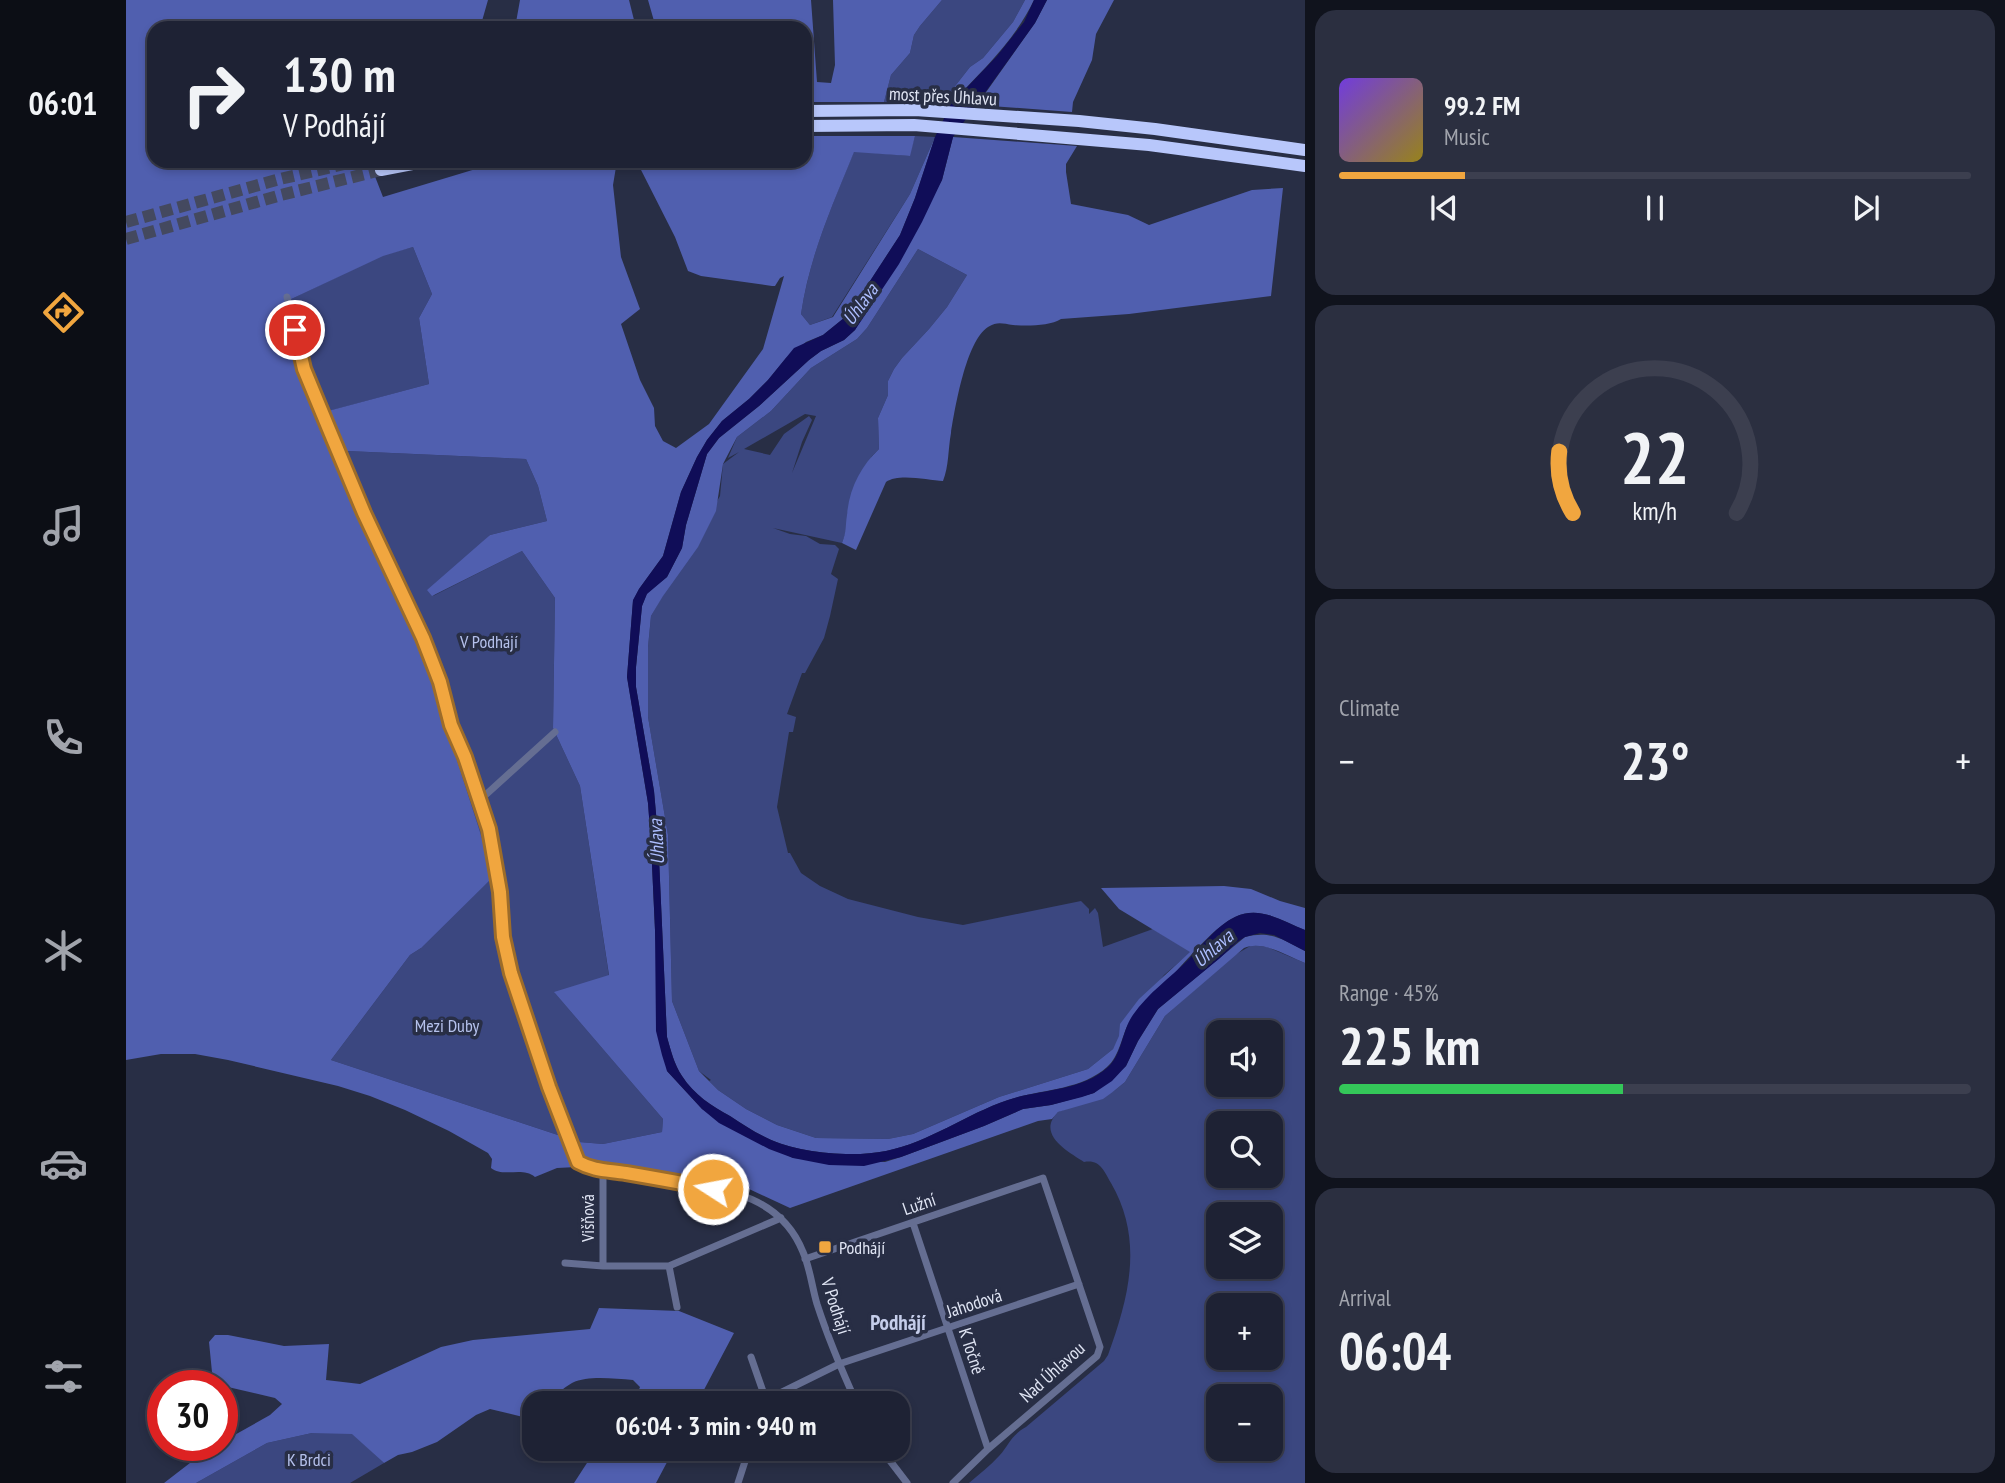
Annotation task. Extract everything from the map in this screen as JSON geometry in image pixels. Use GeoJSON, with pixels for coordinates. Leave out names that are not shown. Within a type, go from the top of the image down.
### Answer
{"type":"FeatureCollection","features":[{"type":"Feature","properties":{"kind":"highway","name":"most přes Úhlavu"},"geometry":{"type":"LineString","coordinates":[[812,111],[915,110],[1079,121],[1305,150]]}},
{"type":"Feature","properties":{"kind":"highway","name":"most přes Úhlavu"},"geometry":{"type":"LineString","coordinates":[[812,126],[914,125],[1078,138],[1305,166]]}},
{"type":"Feature","properties":{"kind":"highway"},"geometry":{"type":"LineString","coordinates":[[381,170],[391,168]]}},
{"type":"Feature","properties":{"kind":"street","name":"V Podhájí"},"geometry":{"type":"LineString","coordinates":[[287,297],[304,369],[364,513],[423,638],[440,682],[451,725],[480,800],[489,829],[500,892],[503,937],[511,973],[549,1087],[578,1162],[603,1171],[736,1193],[760,1203],[781,1218],[793,1232],[805,1259],[817,1304],[851,1391]]}},
{"type":"Feature","properties":{"kind":"street"},"geometry":{"type":"LineString","coordinates":[[480,800],[555,732]]}},
{"type":"Feature","properties":{"kind":"street","name":"Višňová"},"geometry":{"type":"LineString","coordinates":[[603,1171],[603,1266]]}},
{"type":"Feature","properties":{"kind":"street","name":"Lužní"},"geometry":{"type":"LineString","coordinates":[[805,1259],[1043,1178]]}},
{"type":"Feature","properties":{"kind":"street","name":"Nad Úhlavou"},"geometry":{"type":"LineString","coordinates":[[953,1483],[988,1449],[1097,1356],[1100,1347],[1043,1178]]}},
{"type":"Feature","properties":{"kind":"street","name":"Višňová"},"geometry":{"type":"LineString","coordinates":[[565,1263],[669,1266],[781,1218]]}},
{"type":"Feature","properties":{"kind":"street","name":"K Točně"},"geometry":{"type":"LineString","coordinates":[[913,1223],[988,1449]]}},
{"type":"Feature","properties":{"kind":"street"},"geometry":{"type":"LineString","coordinates":[[669,1266],[677,1307]]}},
{"type":"Feature","properties":{"kind":"street","name":"Jahodová"},"geometry":{"type":"LineString","coordinates":[[786,1391],[839,1364],[1079,1284]]}},
{"type":"Feature","properties":{"kind":"street"},"geometry":{"type":"LineString","coordinates":[[751,1357],[762,1391]]}},
{"type":"Feature","properties":{"kind":"street"},"geometry":{"type":"LineString","coordinates":[[738,1483],[745,1461]]}},
{"type":"Feature","properties":{"kind":"street"},"geometry":{"type":"LineString","coordinates":[[890,1461],[907,1483]]}},
{"type":"Feature","properties":{"kind":"green space"},"geometry":{"type":"Polygon","coordinates":[[[942,0],[1025,0],[1013,22],[983,58],[970,67],[941,104],[884,102],[891,75],[910,53],[914,35],[920,26],[942,0]]]}},
{"type":"Feature","properties":{"kind":"green space"},"geometry":{"type":"Polygon","coordinates":[[[915,136],[935,137],[910,194],[832,317],[810,325],[801,314],[810,271],[854,151],[909,156],[915,136]]]}},
{"type":"Feature","properties":{"kind":"green space","name":"V Podhájí"},"geometry":{"type":"Polygon","coordinates":[[[413,247],[432,294],[419,318],[429,384],[329,411],[347,451],[526,459],[538,486],[547,521],[490,535],[433,596],[522,551],[555,598],[553,728],[580,786],[609,976],[555,993],[663,1119],[662,1132],[603,1144],[579,1142],[331,1060],[410,955],[421,948],[416,632],[337,459],[311,389],[285,302],[383,255],[413,247]]]}},
{"type":"Feature","properties":{"kind":"green space"},"geometry":{"type":"Polygon","coordinates":[[[918,249],[967,275],[947,307],[902,358],[888,381],[888,395],[878,418],[879,449],[872,456],[847,514],[847,529],[842,543],[773,528],[806,536],[820,544],[835,545],[839,549],[831,574],[838,579],[824,638],[805,673],[802,673],[787,714],[796,717],[793,732],[789,732],[777,807],[788,853],[801,873],[820,886],[848,899],[918,917],[963,925],[1081,901],[1089,909],[1089,914],[1095,908],[1098,913],[1103,947],[1153,929],[1191,952],[1164,975],[1113,1049],[1088,1069],[999,1097],[913,1134],[888,1139],[816,1138],[777,1125],[718,1090],[709,1081],[711,1080],[699,1071],[672,1001],[668,835],[648,717],[648,647],[651,616],[720,496],[723,464],[739,452],[728,458],[737,437],[771,411],[811,368],[857,339],[867,328],[918,249]],[[805,414],[744,449],[770,455],[784,434],[809,416],[812,420],[792,473],[816,416],[805,414]]]}},
{"type":"Feature","properties":{"kind":"green space"},"geometry":{"type":"Polygon","coordinates":[[[1252,945],[1267,947],[1305,963],[1305,1483],[969,1483],[996,1460],[1017,1434],[1108,1355],[1127,1290],[1130,1247],[1127,1226],[1121,1204],[1101,1167],[1094,1162],[1084,1162],[1070,1153],[1056,1141],[1050,1128],[1058,1112],[1114,1091],[1125,1082],[1165,1016],[1233,956],[1252,945]]]}},
{"type":"Feature","properties":{"kind":"green space","name":"K Brdci"},"geometry":{"type":"Polygon","coordinates":[[[312,1433],[352,1433],[384,1463],[350,1483],[196,1483],[267,1443],[312,1433]]]}},
{"type":"Feature","properties":{"kind":"shaded area"},"geometry":{"type":"Polygon","coordinates":[[[126,0],[488,0],[482,21],[147,21],[147,168],[372,168],[383,197],[479,168],[616,168],[613,185],[621,257],[640,309],[621,324],[640,380],[654,408],[655,426],[663,441],[676,448],[709,424],[763,349],[784,276],[772,286],[701,276],[688,271],[675,237],[640,168],[812,168],[812,136],[915,136],[910,156],[854,152],[810,271],[801,314],[810,325],[833,317],[910,194],[935,137],[900,235],[857,301],[844,318],[823,335],[806,342],[786,358],[749,399],[722,421],[707,440],[681,492],[663,556],[633,601],[627,677],[648,803],[667,1071],[702,1109],[793,1158],[885,1162],[1023,1109],[1051,1105],[1094,1093],[1126,1066],[1158,1009],[1245,937],[1270,935],[1283,940],[1305,951],[1305,963],[1267,947],[1244,948],[1165,1016],[1125,1082],[1103,1099],[1058,1112],[1052,1119],[1038,1121],[790,1208],[734,1182],[596,1166],[557,1168],[535,1177],[524,1172],[496,1171],[491,1168],[492,1159],[488,1153],[449,1131],[370,1096],[228,1060],[195,1054],[161,1054],[126,1060],[126,0]],[[413,247],[383,256],[285,302],[311,389],[337,459],[416,632],[494,876],[421,948],[410,955],[331,1060],[579,1142],[603,1144],[662,1132],[663,1119],[554,992],[609,975],[580,786],[553,728],[555,598],[522,551],[432,596],[427,590],[490,535],[547,521],[538,486],[526,459],[347,451],[328,411],[429,384],[419,318],[432,294],[413,247]]]}},
{"type":"Feature","properties":{"kind":"shaded area"},"geometry":{"type":"Polygon","coordinates":[[[520,0],[629,0],[634,21],[516,21],[520,0]]]}},
{"type":"Feature","properties":{"kind":"shaded area"},"geometry":{"type":"Polygon","coordinates":[[[648,0],[811,0],[817,82],[831,83],[835,65],[833,0],[942,0],[920,26],[914,35],[910,53],[891,75],[884,102],[812,102],[812,21],[654,21],[648,0]]]}},
{"type":"Feature","properties":{"kind":"shaded area"},"geometry":{"type":"Polygon","coordinates":[[[1025,0],[1034,0],[1007,42],[951,104],[941,104],[970,67],[983,58],[1013,22],[1025,0]]]}},
{"type":"Feature","properties":{"kind":"shaded area"},"geometry":{"type":"Polygon","coordinates":[[[1047,0],[1114,0],[1096,34],[1092,60],[1073,102],[1072,112],[977,105],[1035,23],[1047,0]]]}},
{"type":"Feature","properties":{"kind":"shaded area"},"geometry":{"type":"Polygon","coordinates":[[[953,137],[1077,146],[1066,164],[1071,204],[1128,215],[1149,225],[1252,190],[1283,188],[1271,296],[1129,314],[1061,319],[1038,325],[998,323],[988,327],[974,346],[963,376],[943,481],[905,477],[886,482],[856,550],[842,543],[848,505],[857,479],[879,449],[878,418],[888,395],[888,381],[902,358],[947,307],[967,275],[918,249],[867,328],[857,339],[811,368],[771,411],[737,437],[723,464],[716,511],[698,547],[651,616],[648,647],[648,717],[668,835],[672,1001],[699,1071],[718,1090],[746,1109],[777,1125],[816,1138],[888,1139],[913,1134],[999,1097],[1088,1069],[1113,1049],[1119,1036],[1120,1024],[1139,999],[1190,952],[1119,909],[1101,888],[1224,886],[1251,889],[1305,908],[1305,930],[1262,913],[1244,914],[1226,922],[1136,1011],[1111,1062],[1085,1081],[1008,1100],[902,1147],[857,1154],[809,1151],[767,1138],[717,1108],[687,1083],[673,1057],[667,1037],[654,791],[636,687],[642,606],[647,593],[667,577],[682,548],[707,454],[719,438],[809,360],[844,340],[855,330],[942,180],[953,137]]]}},
{"type":"Feature","properties":{"kind":"shaded area"},"geometry":{"type":"Polygon","coordinates":[[[599,1308],[679,1311],[734,1333],[703,1391],[638,1391],[640,1387],[633,1380],[602,1378],[572,1383],[561,1391],[522,1391],[522,1417],[490,1409],[476,1415],[437,1442],[398,1455],[384,1463],[352,1434],[312,1433],[267,1443],[238,1459],[238,1433],[270,1415],[282,1404],[275,1398],[238,1389],[238,1370],[212,1370],[209,1342],[215,1335],[228,1335],[284,1346],[329,1344],[326,1380],[360,1384],[441,1347],[473,1340],[590,1329],[599,1308]]]}},
{"type":"Feature","properties":{"kind":"shaded area"},"geometry":{"type":"Polygon","coordinates":[[[193,1461],[235,1461],[196,1483],[164,1483],[193,1461]]]}},
{"type":"Feature","properties":{"kind":"shaded area"},"geometry":{"type":"Polygon","coordinates":[[[588,1461],[668,1461],[656,1483],[574,1483],[588,1461]]]}},
{"type":"Feature","properties":{"kind":"water","name":"Úhlava"},"geometry":{"type":"Polygon","coordinates":[[[1034,0],[1047,0],[1035,23],[953,137],[942,180],[899,264],[855,330],[844,340],[809,360],[719,438],[707,454],[682,548],[667,577],[647,594],[642,606],[636,687],[654,791],[658,836],[667,1037],[675,1062],[687,1083],[717,1108],[762,1136],[809,1151],[872,1153],[918,1141],[1008,1100],[1073,1086],[1097,1075],[1113,1062],[1129,1021],[1139,1007],[1216,931],[1235,917],[1262,913],[1305,930],[1305,951],[1274,935],[1260,933],[1237,942],[1158,1009],[1126,1066],[1112,1081],[1094,1093],[1051,1105],[1023,1109],[901,1157],[864,1166],[829,1165],[793,1158],[769,1149],[719,1123],[702,1109],[667,1071],[656,1031],[655,930],[648,803],[627,677],[633,600],[663,556],[681,492],[707,440],[722,421],[768,380],[794,348],[823,335],[844,318],[857,301],[900,235],[935,137],[951,104],[997,56],[1024,22],[1034,0]]]}},
{"type":"Feature","properties":{"kind":"tunnel"},"geometry":{"type":"LineString","coordinates":[[126,222],[327,168]]}},
{"type":"Feature","properties":{"kind":"tunnel"},"geometry":{"type":"LineString","coordinates":[[126,239],[381,170]]}},
{"type":"Feature","properties":{"kind":"place","name":"Podhájí"},"geometry":{"type":"Point","coordinates":[825,1247]}},
{"type":"Feature","properties":{"kind":"district","name":"Podhájí"},"geometry":{"type":"Point","coordinates":[898,1322]}},
{"type":"Feature","properties":{"kind":"route"},"geometry":{"type":"LineString","coordinates":[[295,330],[304,369],[364,513],[423,638],[440,682],[451,725],[465,757],[489,829],[500,892],[503,937],[511,973],[549,1087],[578,1162],[603,1171],[713,1189]]}},
{"type":"Feature","properties":{"kind":"park label","name":"Mezi Duby"},"geometry":{"type":"Point","coordinates":[447,1025]}}]}
